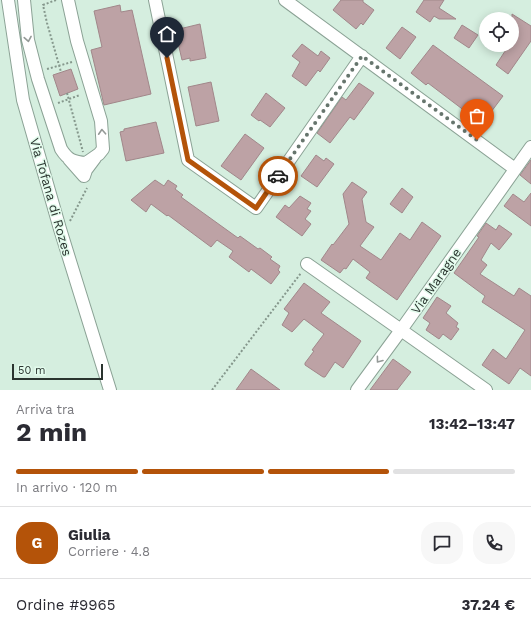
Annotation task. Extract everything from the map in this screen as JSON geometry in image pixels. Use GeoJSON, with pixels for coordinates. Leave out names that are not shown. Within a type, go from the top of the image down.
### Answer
{"type":"FeatureCollection","features":[{"type":"Feature","properties":{"kind":"street","name":"Via Tofana di Rozes"},"geometry":{"type":"LineString","coordinates":[[8,0],[23,100],[61,233],[110,390]]}},
{"type":"Feature","properties":{"kind":"street"},"geometry":{"type":"LineString","coordinates":[[24,0],[28,40],[61,149],[66,157],[84,176],[86,170],[103,149],[101,121],[77,41],[68,0]]}},
{"type":"Feature","properties":{"kind":"street"},"geometry":{"type":"LineString","coordinates":[[155,0],[188,160],[256,208],[362,56]]}},
{"type":"Feature","properties":{"kind":"street"},"geometry":{"type":"LineString","coordinates":[[285,0],[515,169]]}},
{"type":"Feature","properties":{"kind":"street","name":"Via Maragne"},"geometry":{"type":"LineString","coordinates":[[356,390],[401,330],[531,148]]}},
{"type":"Feature","properties":{"kind":"street"},"geometry":{"type":"LineString","coordinates":[[68,158],[79,163],[86,163],[99,154]]}},
{"type":"Feature","properties":{"kind":"street"},"geometry":{"type":"LineString","coordinates":[[307,264],[486,390]]}},
{"type":"Feature","properties":{"kind":"path"},"geometry":{"type":"LineString","coordinates":[[58,0],[43,4],[47,24],[61,72]]}},
{"type":"Feature","properties":{"kind":"path"},"geometry":{"type":"LineString","coordinates":[[37,72],[83,59]]}},
{"type":"Feature","properties":{"kind":"path"},"geometry":{"type":"LineString","coordinates":[[48,107],[92,91]]}},
{"type":"Feature","properties":{"kind":"path"},"geometry":{"type":"LineString","coordinates":[[68,93],[86,163]]}},
{"type":"Feature","properties":{"kind":"path"},"geometry":{"type":"LineString","coordinates":[[61,233],[69,222],[88,186]]}},
{"type":"Feature","properties":{"kind":"path"},"geometry":{"type":"LineString","coordinates":[[212,390],[307,264]]}},
{"type":"Feature","properties":{"kind":"building"},"geometry":{"type":"Polygon","coordinates":[[[341,0],[363,0],[363,2],[374,10],[363,25],[361,23],[356,29],[333,10],[341,0]]]}},
{"type":"Feature","properties":{"kind":"building"},"geometry":{"type":"Polygon","coordinates":[[[424,0],[444,0],[439,8],[456,19],[439,19],[434,16],[430,22],[416,12],[424,0]]]}},
{"type":"Feature","properties":{"kind":"building"},"geometry":{"type":"Polygon","coordinates":[[[120,5],[121,12],[132,10],[151,94],[104,105],[91,50],[102,47],[94,11],[120,5]]]}},
{"type":"Feature","properties":{"kind":"building"},"geometry":{"type":"Polygon","coordinates":[[[519,18],[531,26],[531,41],[508,74],[496,65],[504,52],[519,52],[519,18]]]}},
{"type":"Feature","properties":{"kind":"building"},"geometry":{"type":"Polygon","coordinates":[[[200,24],[206,58],[190,61],[190,58],[182,60],[175,30],[200,24]]]}},
{"type":"Feature","properties":{"kind":"building"},"geometry":{"type":"Polygon","coordinates":[[[462,25],[478,35],[469,48],[454,38],[462,25]]]}},
{"type":"Feature","properties":{"kind":"building"},"geometry":{"type":"Polygon","coordinates":[[[402,27],[416,37],[400,59],[386,48],[402,27]]]}},
{"type":"Feature","properties":{"kind":"building"},"geometry":{"type":"Polygon","coordinates":[[[302,44],[318,56],[321,51],[330,58],[320,72],[318,70],[306,86],[292,76],[300,62],[292,56],[302,44]]]}},
{"type":"Feature","properties":{"kind":"building"},"geometry":{"type":"Polygon","coordinates":[[[433,45],[503,96],[482,124],[428,83],[426,85],[411,73],[433,45]]]}},
{"type":"Feature","properties":{"kind":"building"},"geometry":{"type":"Polygon","coordinates":[[[71,69],[78,89],[60,96],[53,75],[71,69]]]}},
{"type":"Feature","properties":{"kind":"building"},"geometry":{"type":"Polygon","coordinates":[[[211,82],[219,121],[196,126],[188,87],[211,82]]]}},
{"type":"Feature","properties":{"kind":"building"},"geometry":{"type":"Polygon","coordinates":[[[359,83],[374,93],[354,120],[350,117],[330,143],[317,133],[342,97],[346,100],[359,83]]]}},
{"type":"Feature","properties":{"kind":"building"},"geometry":{"type":"Polygon","coordinates":[[[266,93],[285,108],[270,127],[251,115],[266,93]]]}},
{"type":"Feature","properties":{"kind":"building"},"geometry":{"type":"Polygon","coordinates":[[[156,122],[164,153],[126,161],[120,132],[124,131],[124,129],[156,122]]]}},
{"type":"Feature","properties":{"kind":"building"},"geometry":{"type":"Polygon","coordinates":[[[245,134],[264,148],[241,180],[221,166],[245,134]]]}},
{"type":"Feature","properties":{"kind":"building"},"geometry":{"type":"Polygon","coordinates":[[[316,155],[324,161],[326,158],[334,164],[317,187],[301,176],[316,155]]]}},
{"type":"Feature","properties":{"kind":"building"},"geometry":{"type":"Polygon","coordinates":[[[531,160],[531,184],[520,175],[531,160]]]}},
{"type":"Feature","properties":{"kind":"building"},"geometry":{"type":"Polygon","coordinates":[[[155,180],[164,186],[168,180],[177,186],[175,189],[183,195],[181,197],[238,238],[240,236],[272,257],[270,259],[280,266],[278,270],[280,272],[271,284],[251,269],[249,272],[229,257],[233,251],[217,240],[211,247],[151,204],[146,212],[131,200],[155,180]]]}},
{"type":"Feature","properties":{"kind":"building"},"geometry":{"type":"Polygon","coordinates":[[[352,182],[367,192],[362,199],[366,222],[374,227],[360,246],[381,260],[400,233],[410,240],[422,222],[441,236],[397,300],[366,278],[370,272],[353,259],[346,269],[344,268],[340,273],[321,260],[349,224],[343,194],[352,182]]]}},
{"type":"Feature","properties":{"kind":"building"},"geometry":{"type":"Polygon","coordinates":[[[402,188],[413,197],[402,213],[390,204],[402,188]]]}},
{"type":"Feature","properties":{"kind":"building"},"geometry":{"type":"Polygon","coordinates":[[[531,193],[531,226],[504,206],[513,194],[524,202],[531,193]]]}},
{"type":"Feature","properties":{"kind":"building"},"geometry":{"type":"Polygon","coordinates":[[[300,196],[311,203],[307,209],[311,211],[305,219],[311,224],[302,236],[276,217],[285,205],[289,208],[300,196]]]}},
{"type":"Feature","properties":{"kind":"building"},"geometry":{"type":"Polygon","coordinates":[[[486,223],[496,230],[499,225],[512,234],[499,250],[491,243],[481,260],[487,265],[480,274],[514,296],[519,288],[531,296],[531,376],[520,368],[509,384],[482,365],[493,349],[506,359],[525,330],[482,302],[485,296],[454,273],[479,237],[477,236],[486,223]]]}},
{"type":"Feature","properties":{"kind":"building"},"geometry":{"type":"Polygon","coordinates":[[[304,283],[330,302],[321,313],[361,341],[343,368],[335,362],[325,377],[305,365],[314,351],[312,350],[324,334],[304,319],[292,332],[282,325],[289,313],[284,309],[304,283]]]}},
{"type":"Feature","properties":{"kind":"building"},"geometry":{"type":"Polygon","coordinates":[[[437,297],[451,306],[446,313],[458,323],[456,327],[459,329],[451,340],[443,334],[439,339],[426,330],[430,323],[423,318],[437,297]]]}},
{"type":"Feature","properties":{"kind":"building"},"geometry":{"type":"Polygon","coordinates":[[[393,359],[411,372],[397,390],[370,390],[393,359]]]}},
{"type":"Feature","properties":{"kind":"building"},"geometry":{"type":"Polygon","coordinates":[[[251,369],[280,390],[236,390],[251,369]]]}},
{"type":"Feature","properties":{"kind":"way so far"},"geometry":{"type":"LineString","coordinates":[[278,176],[362,56],[477,140]]}},
{"type":"Feature","properties":{"kind":"route"},"geometry":{"type":"LineString","coordinates":[[167,58],[188,160],[256,208],[278,176]]}}]}
